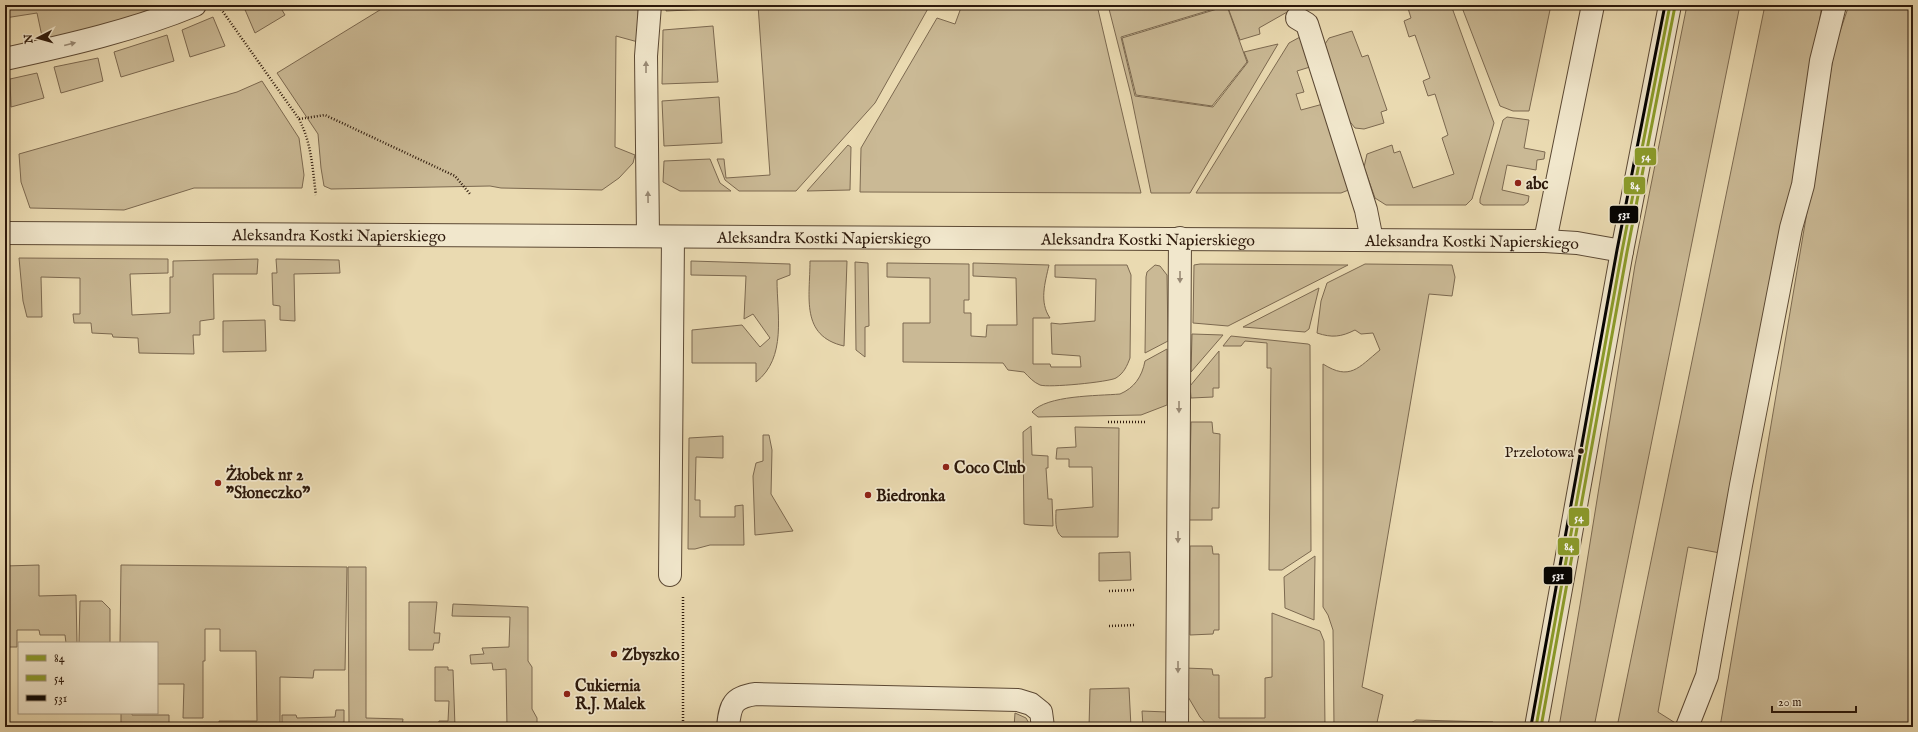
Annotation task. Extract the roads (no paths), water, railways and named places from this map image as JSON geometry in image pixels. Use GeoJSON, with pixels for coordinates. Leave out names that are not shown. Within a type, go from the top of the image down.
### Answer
{"type":"FeatureCollection","features":[{"type":"Feature","properties":{"kind":"street"},"geometry":{"type":"LineString","coordinates":[[5,59],[89,39],[150,22],[195,5]]}},
{"type":"Feature","properties":{"kind":"street"},"geometry":{"type":"LineString","coordinates":[[648,236],[646,56],[650,5]]}},
{"type":"Feature","properties":{"kind":"street"},"geometry":{"type":"LineString","coordinates":[[1545,241],[1593,5]]}},
{"type":"Feature","properties":{"kind":"street"},"geometry":{"type":"LineString","coordinates":[[1536,727],[1622,251],[1670,5]]}},
{"type":"Feature","properties":{"kind":"street"},"geometry":{"type":"LineString","coordinates":[[1687,727],[1707,676],[1742,477],[1791,228],[1803,185],[1821,61],[1835,5]]}},
{"type":"Feature","properties":{"kind":"street"},"geometry":{"type":"LineString","coordinates":[[1297,18],[1307,24],[1366,210],[1372,240]]}},
{"type":"Feature","properties":{"kind":"street","name":"Aleksandra Kostki Napierskiego"},"geometry":{"type":"LineString","coordinates":[[5,233],[1545,241],[1577,242],[1622,251]]}},
{"type":"Feature","properties":{"kind":"street"},"geometry":{"type":"LineString","coordinates":[[670,575],[673,237]]}},
{"type":"Feature","properties":{"kind":"street"},"geometry":{"type":"LineString","coordinates":[[1177,727],[1180,238]]}},
{"type":"Feature","properties":{"kind":"street"},"geometry":{"type":"LineString","coordinates":[[728,727],[730,713],[734,702],[743,696],[756,694],[1018,700],[1031,704],[1041,712],[1043,727]]}},
{"type":"Feature","properties":{"kind":"place","name":"abc"},"geometry":{"type":"Point","coordinates":[1518,183]}},
{"type":"Feature","properties":{"kind":"place","name":"Przelotowa"},"geometry":{"type":"Point","coordinates":[1581,451]}},
{"type":"Feature","properties":{"kind":"place","name":"Coco Club"},"geometry":{"type":"Point","coordinates":[946,467]}},
{"type":"Feature","properties":{"kind":"place","name":"Żłobek nr 2 \"Słoneczko\""},"geometry":{"type":"Point","coordinates":[218,483]}},
{"type":"Feature","properties":{"kind":"place","name":"Biedronka"},"geometry":{"type":"Point","coordinates":[868,495]}},
{"type":"Feature","properties":{"kind":"place","name":"Zbyszko"},"geometry":{"type":"Point","coordinates":[614,654]}},
{"type":"Feature","properties":{"kind":"place","name":"Cukiernia R.J. Malek"},"geometry":{"type":"Point","coordinates":[567,694]}}]}
